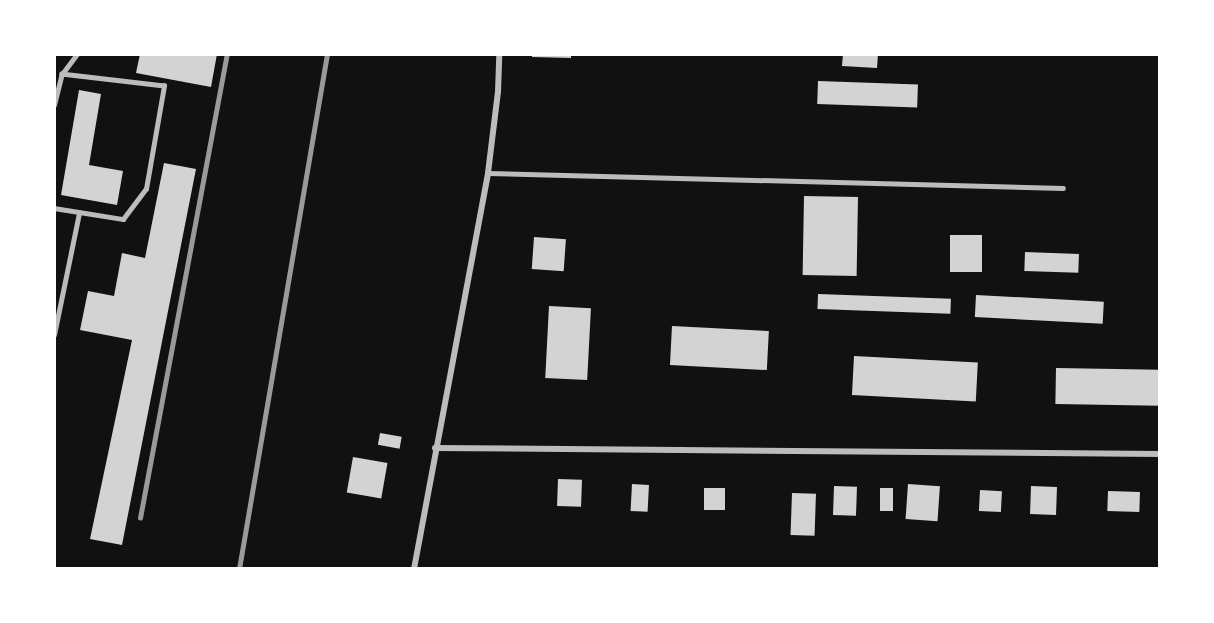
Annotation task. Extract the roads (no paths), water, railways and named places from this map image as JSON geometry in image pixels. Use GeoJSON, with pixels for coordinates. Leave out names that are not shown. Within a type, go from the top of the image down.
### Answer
{"type":"FeatureCollection","features":[{"type":"Feature","properties":{"kind":"street"},"geometry":{"type":"LineString","coordinates":[[414,569],[488,173],[498,92],[499,54]]}},
{"type":"Feature","properties":{"kind":"street"},"geometry":{"type":"LineString","coordinates":[[435,448],[1160,454]]}},
{"type":"Feature","properties":{"kind":"lane"},"geometry":{"type":"LineString","coordinates":[[54,105],[62,74],[77,54]]}},
{"type":"Feature","properties":{"kind":"lane"},"geometry":{"type":"LineString","coordinates":[[54,208],[123,219],[146,189],[164,86],[62,74]]}},
{"type":"Feature","properties":{"kind":"lane"},"geometry":{"type":"LineString","coordinates":[[488,173],[1063,188]]}},
{"type":"Feature","properties":{"kind":"lane"},"geometry":{"type":"LineString","coordinates":[[54,336],[79,213]]}},
{"type":"Feature","properties":{"kind":"railway"},"geometry":{"type":"LineString","coordinates":[[140,518],[227,54]]}},
{"type":"Feature","properties":{"kind":"railway"},"geometry":{"type":"LineString","coordinates":[[239,569],[327,54]]}}]}
